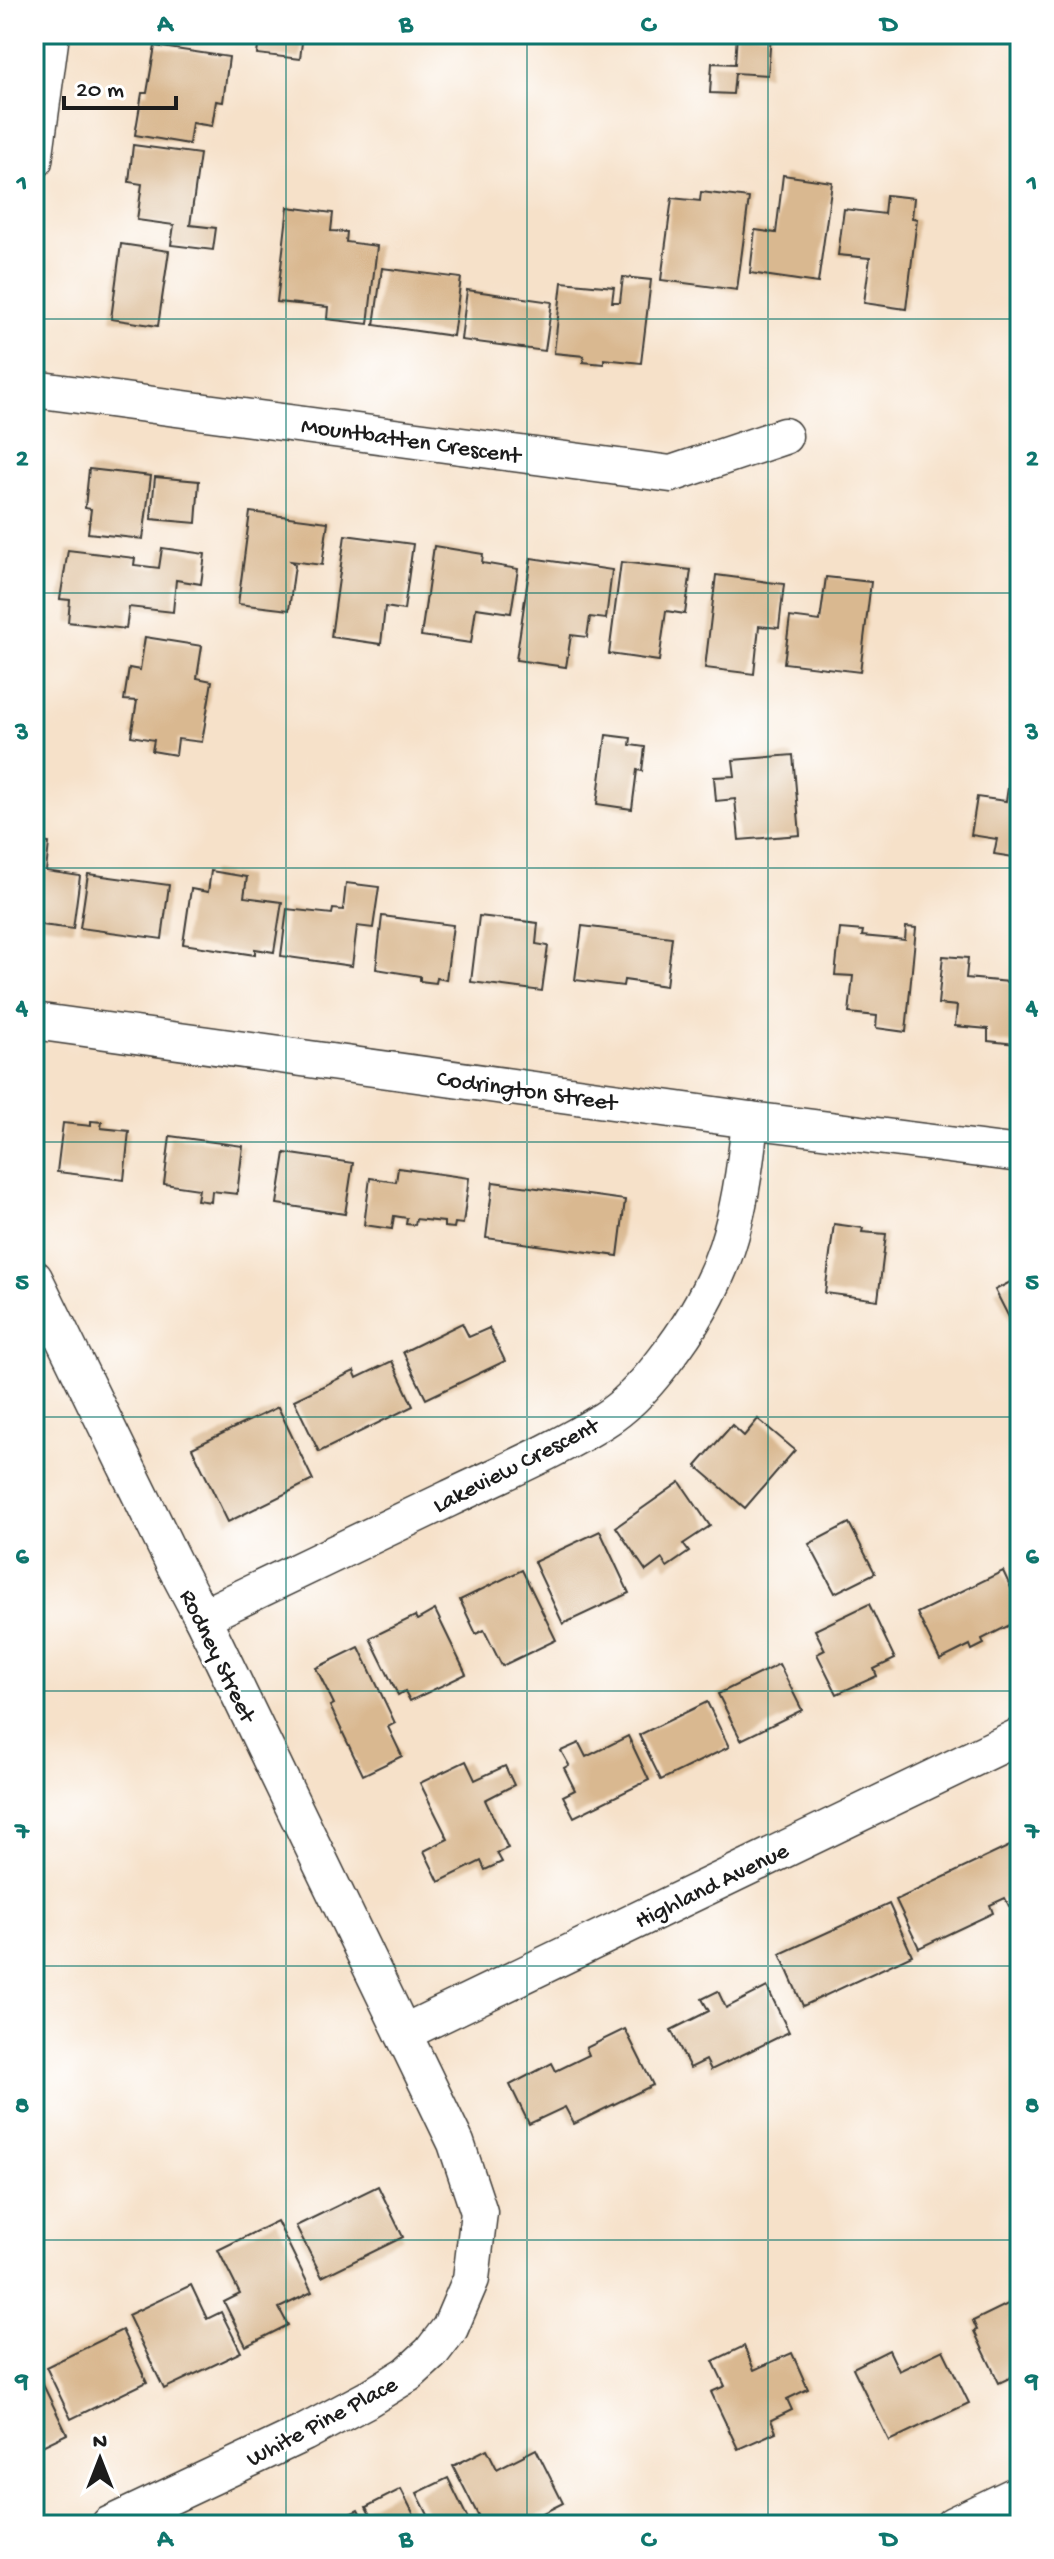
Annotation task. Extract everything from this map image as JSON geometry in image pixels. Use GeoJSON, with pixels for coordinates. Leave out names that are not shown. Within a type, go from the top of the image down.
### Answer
{"type":"FeatureCollection","features":[{"type":"Feature","properties":{"kind":"street"},"geometry":{"type":"LineString","coordinates":[[34,161],[51,34]]}},
{"type":"Feature","properties":{"kind":"street","name":"Mountbatten Crescent"},"geometry":{"type":"LineString","coordinates":[[34,389],[671,474],[784,436]]}},
{"type":"Feature","properties":{"kind":"street","name":"Codrington Street"},"geometry":{"type":"LineString","coordinates":[[34,1021],[1020,1154]]}},
{"type":"Feature","properties":{"kind":"street","name":"Lakeview Crescent"},"geometry":{"type":"LineString","coordinates":[[202,1617],[517,1466],[606,1419],[633,1396],[677,1344],[700,1311],[715,1280],[731,1240],[745,1174],[750,1120]]}},
{"type":"Feature","properties":{"kind":"street","name":"Rodney Street"},"geometry":{"type":"LineString","coordinates":[[34,1278],[403,2033]]}},
{"type":"Feature","properties":{"kind":"street","name":"Highland Avenue"},"geometry":{"type":"LineString","coordinates":[[403,2033],[1020,1736]]}},
{"type":"Feature","properties":{"kind":"street","name":"White Pine Place"},"geometry":{"type":"LineString","coordinates":[[109,2525],[304,2433],[366,2400],[408,2374],[431,2353],[450,2328],[471,2279],[479,2212],[456,2143],[403,2033]]}},
{"type":"Feature","properties":{"kind":"street"},"geometry":{"type":"LineString","coordinates":[[953,2525],[1020,2493]]}},
{"type":"Feature","properties":{"kind":"building"},"geometry":{"type":"Polygon","coordinates":[[[260,34],[303,34],[300,59],[257,54],[260,34]]]}},
{"type":"Feature","properties":{"kind":"building"},"geometry":{"type":"Polygon","coordinates":[[[737,34],[771,34],[768,75],[735,73],[733,94],[710,93],[712,63],[735,64],[737,34]]]}},
{"type":"Feature","properties":{"kind":"building"},"geometry":{"type":"Polygon","coordinates":[[[155,46],[229,57],[223,102],[216,101],[212,126],[192,123],[189,144],[135,135],[142,93],[147,93],[155,46]]]}},
{"type":"Feature","properties":{"kind":"building"},"geometry":{"type":"Polygon","coordinates":[[[133,145],[200,154],[190,225],[216,228],[213,250],[171,245],[174,225],[137,220],[142,184],[129,182],[133,145]]]}},
{"type":"Feature","properties":{"kind":"building"},"geometry":{"type":"Polygon","coordinates":[[[783,175],[832,182],[818,283],[750,273],[755,230],[776,233],[783,175]]]}},
{"type":"Feature","properties":{"kind":"building"},"geometry":{"type":"Polygon","coordinates":[[[701,192],[749,198],[737,290],[661,280],[672,198],[700,201],[701,192]]]}},
{"type":"Feature","properties":{"kind":"building"},"geometry":{"type":"Polygon","coordinates":[[[886,195],[914,198],[912,218],[917,219],[906,309],[864,303],[870,258],[838,255],[844,209],[884,214],[886,195]]]}},
{"type":"Feature","properties":{"kind":"building"},"geometry":{"type":"Polygon","coordinates":[[[288,207],[333,213],[331,231],[347,232],[346,242],[377,246],[368,324],[327,319],[328,307],[277,302],[288,207]]]}},
{"type":"Feature","properties":{"kind":"building"},"geometry":{"type":"Polygon","coordinates":[[[121,244],[169,251],[158,326],[111,319],[121,244]]]}},
{"type":"Feature","properties":{"kind":"building"},"geometry":{"type":"Polygon","coordinates":[[[382,268],[461,278],[453,336],[374,325],[382,268]]]}},
{"type":"Feature","properties":{"kind":"building"},"geometry":{"type":"Polygon","coordinates":[[[623,277],[651,280],[641,363],[604,359],[604,364],[583,362],[584,356],[554,353],[562,282],[614,287],[612,302],[620,302],[623,277]]]}},
{"type":"Feature","properties":{"kind":"building"},"geometry":{"type":"Polygon","coordinates":[[[467,290],[552,302],[545,351],[461,340],[467,290]]]}},
{"type":"Feature","properties":{"kind":"building"},"geometry":{"type":"Polygon","coordinates":[[[89,469],[151,476],[143,539],[88,533],[91,509],[85,508],[89,469]]]}},
{"type":"Feature","properties":{"kind":"building"},"geometry":{"type":"Polygon","coordinates":[[[155,477],[199,481],[196,523],[151,519],[155,477]]]}},
{"type":"Feature","properties":{"kind":"building"},"geometry":{"type":"Polygon","coordinates":[[[250,512],[328,522],[322,565],[291,561],[295,565],[289,610],[238,604],[250,512]]]}},
{"type":"Feature","properties":{"kind":"building"},"geometry":{"type":"Polygon","coordinates":[[[345,535],[413,544],[404,610],[385,607],[381,644],[331,637],[345,535]]]}},
{"type":"Feature","properties":{"kind":"building"},"geometry":{"type":"Polygon","coordinates":[[[434,546],[483,554],[482,563],[518,569],[511,613],[476,608],[471,643],[421,636],[434,546]]]}},
{"type":"Feature","properties":{"kind":"building"},"geometry":{"type":"Polygon","coordinates":[[[162,548],[205,554],[201,584],[176,580],[173,612],[129,607],[126,629],[68,622],[70,600],[60,599],[68,550],[135,558],[134,565],[159,568],[162,548]]]}},
{"type":"Feature","properties":{"kind":"building"},"geometry":{"type":"Polygon","coordinates":[[[531,558],[612,570],[606,619],[590,617],[587,637],[571,635],[566,667],[516,660],[531,558]]]}},
{"type":"Feature","properties":{"kind":"building"},"geometry":{"type":"Polygon","coordinates":[[[621,562],[691,570],[685,614],[666,611],[659,661],[609,654],[621,562]]]}},
{"type":"Feature","properties":{"kind":"building"},"geometry":{"type":"Polygon","coordinates":[[[716,575],[784,584],[779,628],[759,626],[754,674],[705,668],[716,575]]]}},
{"type":"Feature","properties":{"kind":"building"},"geometry":{"type":"Polygon","coordinates":[[[826,577],[871,582],[860,672],[784,663],[790,617],[820,621],[826,577]]]}},
{"type":"Feature","properties":{"kind":"building"},"geometry":{"type":"Polygon","coordinates":[[[145,637],[202,646],[197,678],[212,681],[202,742],[178,739],[176,755],[152,751],[154,740],[131,736],[137,701],[124,700],[129,668],[140,670],[145,637]]]}},
{"type":"Feature","properties":{"kind":"building"},"geometry":{"type":"Polygon","coordinates":[[[606,735],[631,738],[630,745],[645,747],[642,771],[637,770],[632,809],[597,804],[606,735]]]}},
{"type":"Feature","properties":{"kind":"building"},"geometry":{"type":"Polygon","coordinates":[[[793,755],[800,835],[739,840],[735,799],[716,801],[714,777],[735,776],[733,760],[793,755]]]}},
{"type":"Feature","properties":{"kind":"building"},"geometry":{"type":"Polygon","coordinates":[[[1010,774],[1020,775],[1020,858],[994,854],[997,839],[971,835],[977,797],[1006,801],[1010,774]]]}},
{"type":"Feature","properties":{"kind":"building"},"geometry":{"type":"Polygon","coordinates":[[[34,841],[49,843],[46,871],[80,876],[73,929],[34,924],[34,841]]]}},
{"type":"Feature","properties":{"kind":"building"},"geometry":{"type":"Polygon","coordinates":[[[211,871],[247,877],[244,897],[282,902],[274,952],[255,949],[255,955],[183,944],[191,889],[208,892],[211,871]]]}},
{"type":"Feature","properties":{"kind":"building"},"geometry":{"type":"Polygon","coordinates":[[[88,874],[169,885],[162,939],[80,928],[88,874]]]}},
{"type":"Feature","properties":{"kind":"building"},"geometry":{"type":"Polygon","coordinates":[[[346,883],[379,887],[373,928],[357,926],[352,966],[281,956],[287,909],[332,914],[333,909],[343,910],[346,883]]]}},
{"type":"Feature","properties":{"kind":"building"},"geometry":{"type":"Polygon","coordinates":[[[382,916],[453,925],[446,980],[437,978],[436,983],[420,981],[420,976],[376,969],[382,916]]]}},
{"type":"Feature","properties":{"kind":"building"},"geometry":{"type":"Polygon","coordinates":[[[479,916],[538,923],[536,944],[548,946],[542,991],[471,982],[479,916]]]}},
{"type":"Feature","properties":{"kind":"building"},"geometry":{"type":"Polygon","coordinates":[[[582,926],[672,937],[666,986],[624,980],[623,986],[575,980],[582,926]]]}},
{"type":"Feature","properties":{"kind":"building"},"geometry":{"type":"Polygon","coordinates":[[[906,927],[916,928],[906,1032],[876,1028],[877,1016],[849,1013],[853,976],[835,975],[840,929],[863,931],[862,936],[905,940],[906,927]]]}},
{"type":"Feature","properties":{"kind":"building"},"geometry":{"type":"Polygon","coordinates":[[[943,956],[968,958],[966,978],[1020,983],[1020,1038],[1017,1037],[1016,1044],[988,1041],[988,1029],[955,1026],[957,1006],[938,1004],[943,956]]]}},
{"type":"Feature","properties":{"kind":"building"},"geometry":{"type":"Polygon","coordinates":[[[91,1121],[102,1122],[101,1128],[129,1131],[124,1180],[57,1172],[63,1123],[91,1126],[91,1121]]]}},
{"type":"Feature","properties":{"kind":"building"},"geometry":{"type":"Polygon","coordinates":[[[170,1136],[243,1146],[237,1194],[212,1191],[211,1202],[197,1200],[199,1189],[164,1184],[170,1136]]]}},
{"type":"Feature","properties":{"kind":"building"},"geometry":{"type":"Polygon","coordinates":[[[285,1153],[353,1163],[345,1214],[277,1204],[285,1153]]]}},
{"type":"Feature","properties":{"kind":"building"},"geometry":{"type":"Polygon","coordinates":[[[398,1168],[469,1178],[463,1224],[455,1223],[454,1228],[444,1227],[444,1222],[416,1219],[415,1225],[406,1224],[407,1218],[394,1216],[392,1229],[364,1225],[370,1178],[396,1182],[398,1168]]]}},
{"type":"Feature","properties":{"kind":"building"},"geometry":{"type":"Polygon","coordinates":[[[493,1182],[625,1200],[618,1256],[486,1238],[493,1182]]]}},
{"type":"Feature","properties":{"kind":"building"},"geometry":{"type":"Polygon","coordinates":[[[834,1224],[863,1228],[862,1232],[886,1234],[878,1300],[825,1293],[834,1224]]]}},
{"type":"Feature","properties":{"kind":"building"},"geometry":{"type":"Polygon","coordinates":[[[1020,1277],[1020,1339],[995,1290],[1020,1277]]]}},
{"type":"Feature","properties":{"kind":"building"},"geometry":{"type":"Polygon","coordinates":[[[462,1323],[469,1337],[489,1328],[505,1361],[426,1399],[403,1352],[462,1323]]]}},
{"type":"Feature","properties":{"kind":"building"},"geometry":{"type":"Polygon","coordinates":[[[392,1361],[413,1406],[319,1452],[294,1400],[354,1371],[357,1378],[392,1361]]]}},
{"type":"Feature","properties":{"kind":"building"},"geometry":{"type":"Polygon","coordinates":[[[278,1407],[313,1480],[228,1522],[192,1448],[278,1407]]]}},
{"type":"Feature","properties":{"kind":"building"},"geometry":{"type":"Polygon","coordinates":[[[758,1419],[795,1450],[745,1508],[696,1466],[732,1425],[744,1436],[758,1419]]]}},
{"type":"Feature","properties":{"kind":"building"},"geometry":{"type":"Polygon","coordinates":[[[680,1482],[710,1526],[683,1544],[689,1552],[667,1567],[662,1559],[646,1571],[616,1527],[680,1482]]]}},
{"type":"Feature","properties":{"kind":"building"},"geometry":{"type":"Polygon","coordinates":[[[849,1523],[875,1573],[835,1593],[809,1544],[849,1523]]]}},
{"type":"Feature","properties":{"kind":"building"},"geometry":{"type":"Polygon","coordinates":[[[600,1531],[629,1593],[563,1624],[534,1562],[600,1531]]]}},
{"type":"Feature","properties":{"kind":"building"},"geometry":{"type":"Polygon","coordinates":[[[522,1570],[556,1640],[502,1666],[484,1630],[476,1634],[460,1600],[522,1570]]]}},
{"type":"Feature","properties":{"kind":"building"},"geometry":{"type":"Polygon","coordinates":[[[1003,1571],[1020,1607],[1020,1620],[982,1639],[984,1644],[972,1650],[970,1645],[940,1660],[917,1613],[1003,1571]]]}},
{"type":"Feature","properties":{"kind":"building"},"geometry":{"type":"Polygon","coordinates":[[[869,1604],[895,1659],[874,1669],[877,1676],[837,1694],[817,1654],[825,1650],[815,1630],[869,1604]]]}},
{"type":"Feature","properties":{"kind":"building"},"geometry":{"type":"Polygon","coordinates":[[[435,1610],[466,1674],[410,1701],[405,1691],[398,1695],[370,1638],[415,1616],[417,1620],[435,1610]]]}},
{"type":"Feature","properties":{"kind":"building"},"geometry":{"type":"Polygon","coordinates":[[[359,1647],[395,1723],[388,1727],[402,1756],[363,1775],[330,1706],[334,1704],[316,1668],[359,1647]]]}},
{"type":"Feature","properties":{"kind":"building"},"geometry":{"type":"Polygon","coordinates":[[[779,1664],[802,1710],[741,1740],[718,1694],[779,1664]]]}},
{"type":"Feature","properties":{"kind":"building"},"geometry":{"type":"Polygon","coordinates":[[[707,1702],[729,1747],[661,1780],[639,1735],[707,1702]]]}},
{"type":"Feature","properties":{"kind":"building"},"geometry":{"type":"Polygon","coordinates":[[[628,1736],[649,1780],[574,1817],[563,1796],[575,1790],[564,1768],[569,1765],[561,1751],[579,1743],[586,1757],[628,1736]]]}},
{"type":"Feature","properties":{"kind":"building"},"geometry":{"type":"Polygon","coordinates":[[[466,1761],[475,1780],[505,1766],[514,1785],[485,1800],[508,1848],[497,1853],[502,1862],[485,1870],[481,1861],[439,1882],[424,1851],[448,1839],[420,1783],[466,1761]]]}},
{"type":"Feature","properties":{"kind":"building"},"geometry":{"type":"Polygon","coordinates":[[[1018,1842],[1020,1901],[1009,1906],[1005,1898],[990,1905],[993,1913],[919,1948],[896,1900],[1018,1842]]]}},
{"type":"Feature","properties":{"kind":"building"},"geometry":{"type":"Polygon","coordinates":[[[889,1904],[912,1955],[803,2006],[780,1954],[889,1904]]]}},
{"type":"Feature","properties":{"kind":"building"},"geometry":{"type":"Polygon","coordinates":[[[767,1987],[789,2032],[711,2070],[706,2060],[690,2068],[671,2030],[709,2011],[702,1999],[718,1991],[726,2008],[767,1987]]]}},
{"type":"Feature","properties":{"kind":"building"},"geometry":{"type":"Polygon","coordinates":[[[625,2029],[653,2085],[574,2124],[565,2107],[529,2124],[510,2085],[552,2063],[556,2071],[589,2055],[586,2048],[625,2029]]]}},
{"type":"Feature","properties":{"kind":"building"},"geometry":{"type":"Polygon","coordinates":[[[378,2186],[403,2237],[322,2277],[296,2226],[378,2186]]]}},
{"type":"Feature","properties":{"kind":"building"},"geometry":{"type":"Polygon","coordinates":[[[277,2221],[312,2292],[279,2308],[288,2325],[246,2346],[224,2302],[240,2294],[218,2250],[277,2221]]]}},
{"type":"Feature","properties":{"kind":"building"},"geometry":{"type":"Polygon","coordinates":[[[191,2285],[207,2319],[221,2312],[241,2352],[164,2389],[128,2315],[191,2285]]]}},
{"type":"Feature","properties":{"kind":"building"},"geometry":{"type":"Polygon","coordinates":[[[1020,2298],[1020,2373],[999,2383],[974,2331],[977,2330],[973,2321],[1020,2298]]]}},
{"type":"Feature","properties":{"kind":"building"},"geometry":{"type":"Polygon","coordinates":[[[122,2330],[147,2382],[71,2419],[46,2367],[122,2330]]]}},
{"type":"Feature","properties":{"kind":"building"},"geometry":{"type":"Polygon","coordinates":[[[744,2346],[754,2370],[792,2353],[808,2389],[787,2399],[792,2410],[771,2420],[776,2432],[738,2449],[711,2392],[725,2386],[713,2361],[744,2346]]]}},
{"type":"Feature","properties":{"kind":"building"},"geometry":{"type":"Polygon","coordinates":[[[889,2350],[899,2371],[943,2350],[969,2403],[889,2441],[853,2368],[889,2350]]]}},
{"type":"Feature","properties":{"kind":"building"},"geometry":{"type":"Polygon","coordinates":[[[34,2366],[67,2434],[34,2450],[34,2366]]]}},
{"type":"Feature","properties":{"kind":"building"},"geometry":{"type":"Polygon","coordinates":[[[487,2449],[497,2469],[536,2449],[563,2503],[533,2518],[537,2525],[483,2525],[453,2466],[487,2449]]]}},
{"type":"Feature","properties":{"kind":"building"},"geometry":{"type":"Polygon","coordinates":[[[448,2478],[471,2525],[433,2525],[417,2493],[448,2478]]]}},
{"type":"Feature","properties":{"kind":"building"},"geometry":{"type":"Polygon","coordinates":[[[401,2489],[419,2525],[375,2525],[366,2507],[401,2489]]]}},
{"type":"Feature","properties":{"kind":"building"},"geometry":{"type":"Polygon","coordinates":[[[358,2510],[366,2525],[326,2525],[358,2510]]]}}]}
